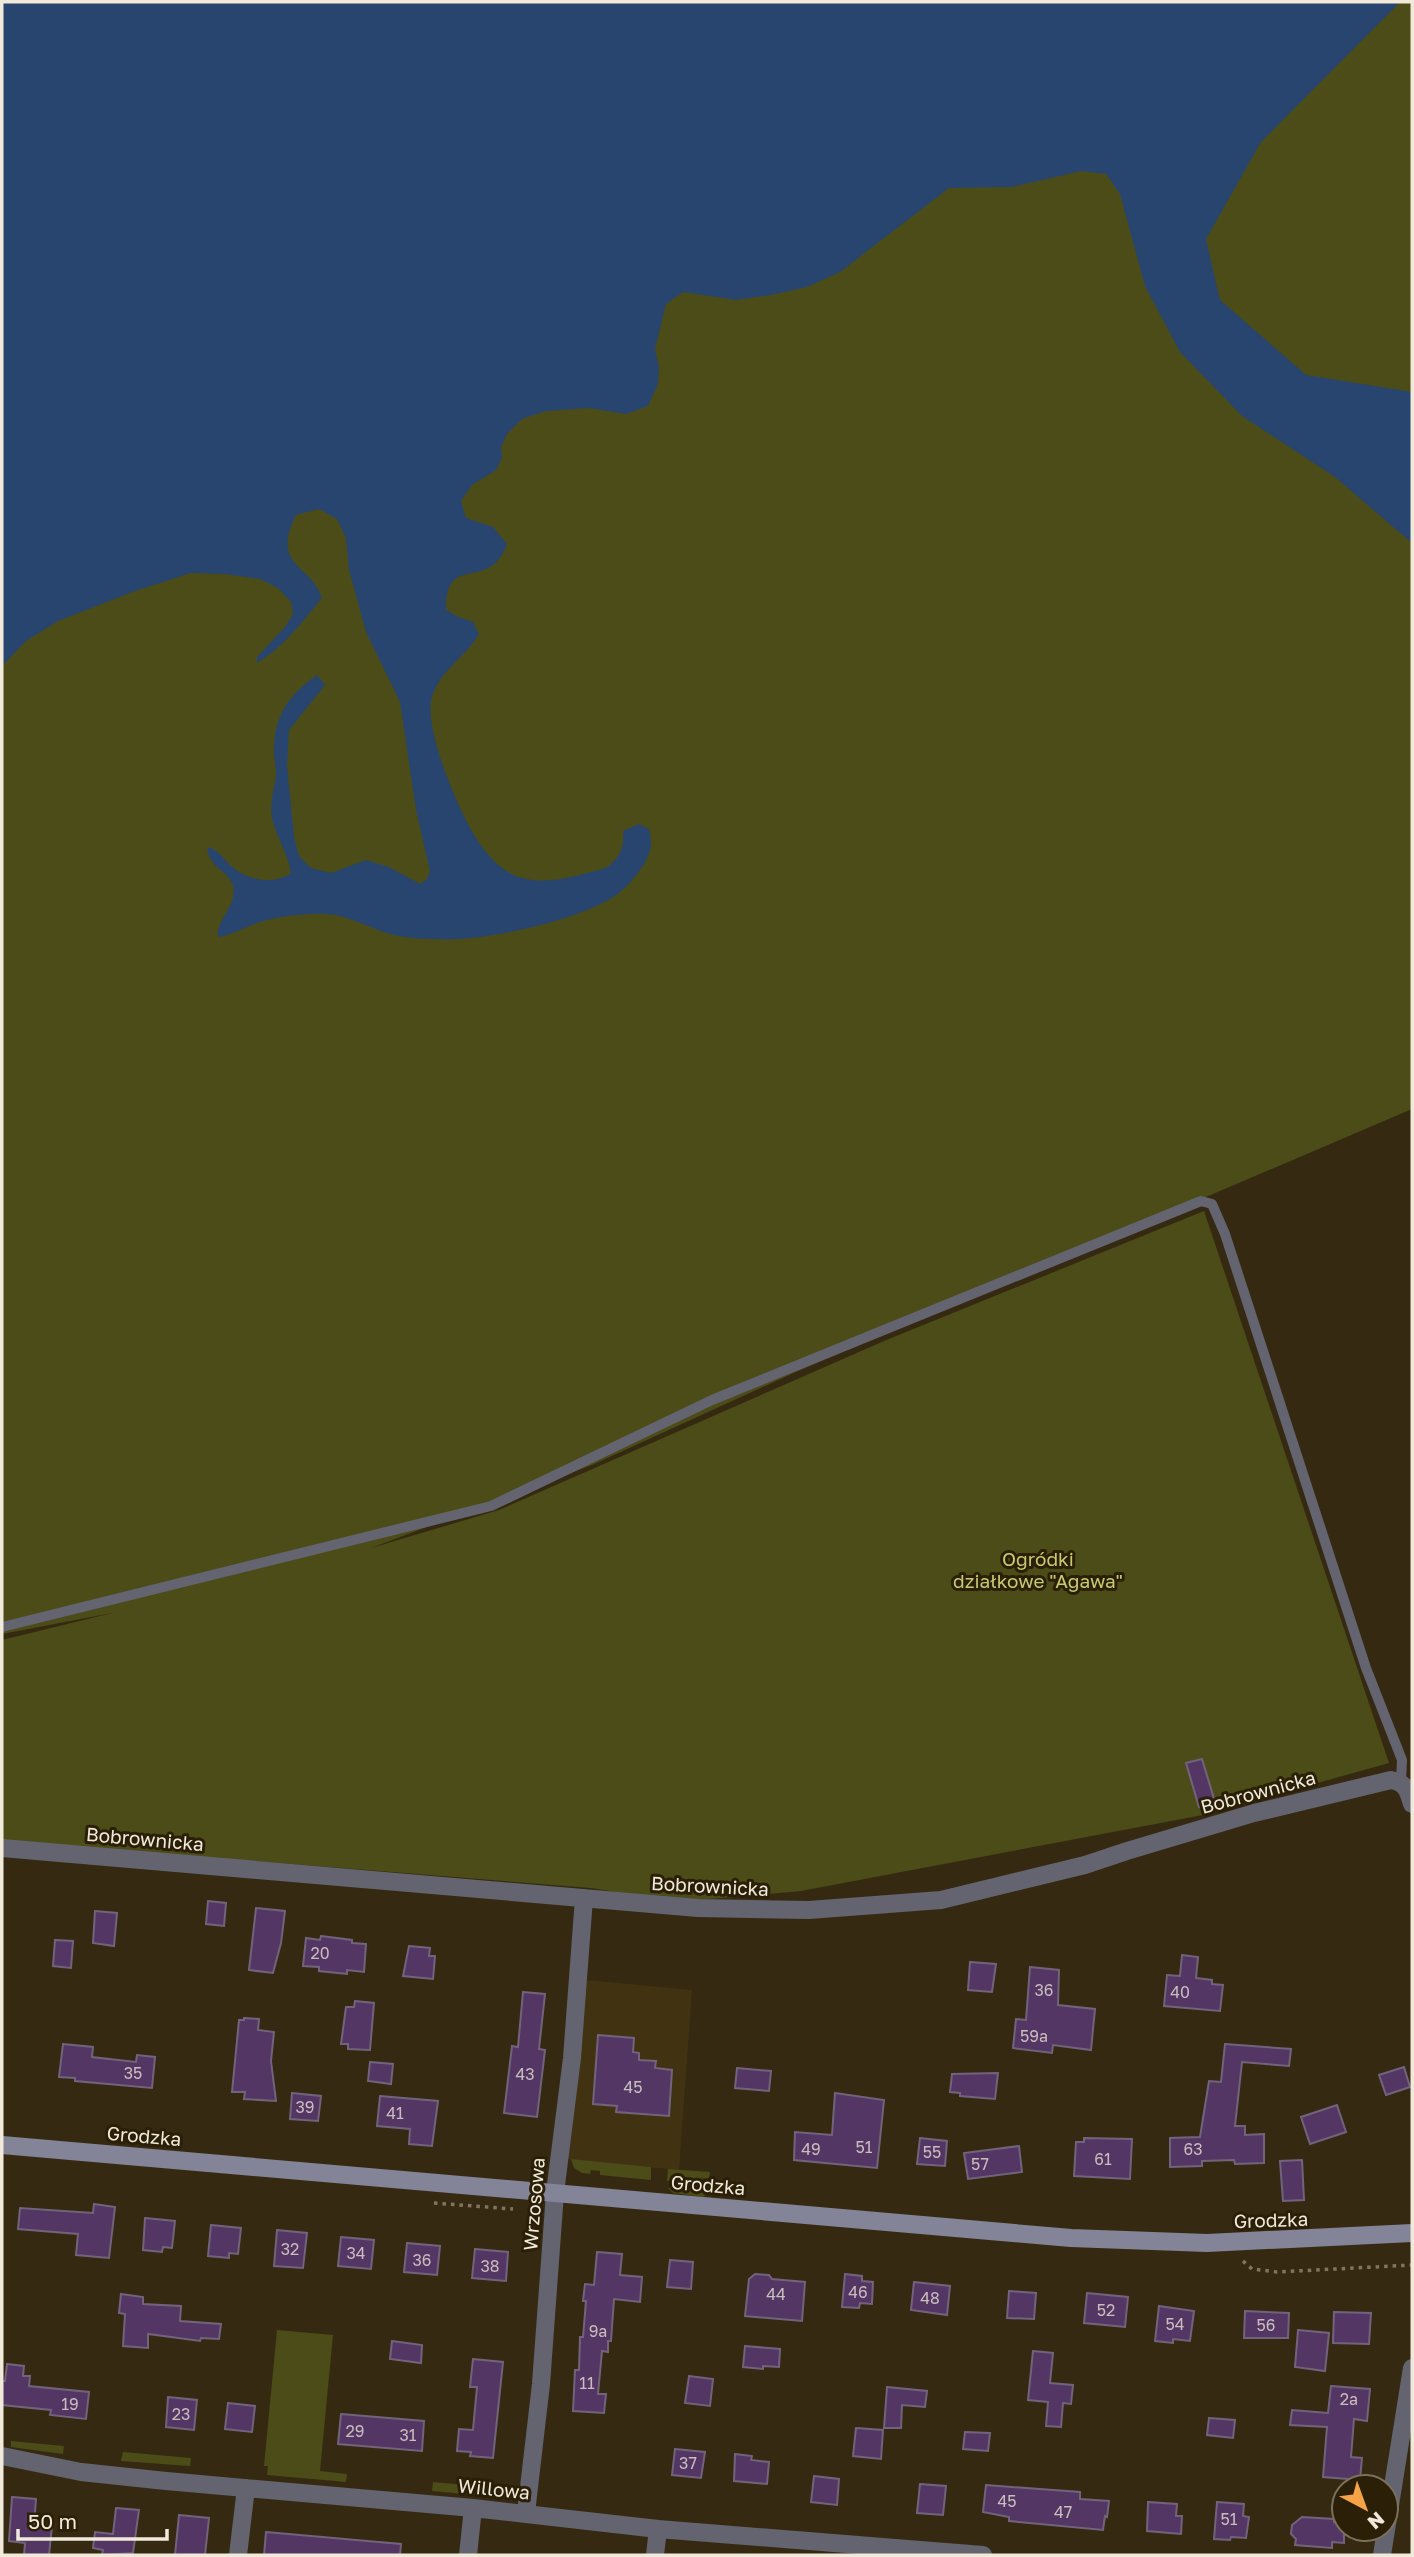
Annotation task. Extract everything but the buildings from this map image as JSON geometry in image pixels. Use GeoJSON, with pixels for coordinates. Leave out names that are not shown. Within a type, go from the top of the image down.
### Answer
{"type":"FeatureCollection","features":[{"type":"Feature","properties":{"kind":"street","name":"Bobrownicka"},"geometry":{"type":"LineString","coordinates":[[2,1848],[698,1908],[809,1910],[941,1900],[1085,1865],[1127,1850],[1254,1814],[1391,1780],[1401,1782]]}},
{"type":"Feature","properties":{"kind":"street"},"geometry":{"type":"LineString","coordinates":[[1401,1782],[1408,1788],[1412,1804]]}},
{"type":"Feature","properties":{"kind":"street","name":"Wrzosowa"},"geometry":{"type":"LineString","coordinates":[[526,2513],[541,2384],[555,2193],[572,2057],[584,1898]]}},
{"type":"Feature","properties":{"kind":"street","name":"Grodzka"},"geometry":{"type":"LineString","coordinates":[[2,2145],[1071,2238],[1152,2242],[1281,2241],[1412,2233]]}},
{"type":"Feature","properties":{"kind":"street"},"geometry":{"type":"LineString","coordinates":[[1382,2555],[1412,2368]]}},
{"type":"Feature","properties":{"kind":"street","name":"Willowa"},"geometry":{"type":"LineString","coordinates":[[2,2456],[81,2472],[526,2513],[658,2529],[983,2555]]}},
{"type":"Feature","properties":{"kind":"street"},"geometry":{"type":"LineString","coordinates":[[238,2555],[246,2488]]}},
{"type":"Feature","properties":{"kind":"street"},"geometry":{"type":"LineString","coordinates":[[468,2555],[473,2508]]}},
{"type":"Feature","properties":{"kind":"street"},"geometry":{"type":"LineString","coordinates":[[655,2555],[658,2529]]}},
{"type":"Feature","properties":{"kind":"lane"},"geometry":{"type":"LineString","coordinates":[[2,1627],[491,1506],[712,1400],[1201,1201],[1212,1204],[1225,1234],[1366,1668],[1402,1760],[1401,1782]]}},
{"type":"Feature","properties":{"kind":"shaded area"},"geometry":{"type":"Polygon","coordinates":[[[586,1980],[692,1990],[679,2170],[568,2159],[586,1980]]]}},
{"type":"Feature","properties":{"kind":"green space","name":"Ogródki działkowe \"Agawa\""},"geometry":{"type":"Polygon","coordinates":[[[2,2],[1412,2],[1412,1109],[796,1372],[592,1465],[371,1548],[499,1510],[884,1341],[1204,1211],[1389,1763],[1203,1815],[801,1891],[698,1900],[634,1895],[591,1888],[2,1841],[2,1640],[112,1613],[2,1634],[2,2]]]}},
{"type":"Feature","properties":{"kind":"green space"},"geometry":{"type":"Polygon","coordinates":[[[571,2159],[651,2167],[651,2180],[600,2175],[600,2171],[591,2170],[590,2174],[582,2173],[574,2168],[571,2159]]]}},
{"type":"Feature","properties":{"kind":"green space"},"geometry":{"type":"Polygon","coordinates":[[[668,2169],[710,2172],[709,2178],[667,2181],[668,2169]]]}},
{"type":"Feature","properties":{"kind":"green space"},"geometry":{"type":"Polygon","coordinates":[[[708,2184],[708,2193],[703,2197],[673,2193],[668,2188],[708,2184]]]}},
{"type":"Feature","properties":{"kind":"green space"},"geometry":{"type":"Polygon","coordinates":[[[277,2330],[333,2335],[320,2471],[347,2474],[346,2482],[267,2475],[268,2466],[264,2466],[277,2330]]]}},
{"type":"Feature","properties":{"kind":"green space"},"geometry":{"type":"Polygon","coordinates":[[[11,2441],[64,2446],[63,2454],[11,2447],[11,2441]]]}},
{"type":"Feature","properties":{"kind":"green space"},"geometry":{"type":"Polygon","coordinates":[[[123,2452],[191,2458],[190,2466],[121,2461],[123,2452]]]}},
{"type":"Feature","properties":{"kind":"green space"},"geometry":{"type":"Polygon","coordinates":[[[433,2482],[519,2490],[518,2499],[432,2491],[433,2482]]]}},
{"type":"Feature","properties":{"kind":"water"},"geometry":{"type":"Polygon","coordinates":[[[2,2],[1400,2],[1261,142],[1206,239],[1220,300],[1306,375],[1412,392],[1412,543],[1335,477],[1242,416],[1180,352],[1145,286],[1120,194],[1106,174],[1081,171],[1012,187],[949,188],[840,272],[807,287],[736,300],[683,292],[666,304],[655,349],[659,367],[658,384],[648,406],[626,414],[589,408],[546,411],[522,419],[507,434],[501,447],[502,458],[496,470],[472,485],[461,501],[466,518],[493,527],[507,544],[499,559],[490,567],[453,581],[448,592],[446,609],[473,622],[479,634],[441,679],[432,697],[432,727],[437,746],[466,821],[484,849],[503,869],[518,877],[539,880],[581,875],[607,867],[620,853],[623,831],[639,824],[649,829],[650,851],[629,884],[603,903],[582,912],[530,928],[477,937],[403,937],[336,915],[319,914],[270,919],[218,937],[220,924],[231,905],[234,891],[229,878],[211,860],[207,847],[217,851],[235,870],[251,877],[267,880],[291,873],[272,816],[271,803],[276,773],[275,738],[280,716],[291,698],[317,675],[325,685],[289,730],[287,765],[294,837],[299,856],[311,868],[331,873],[366,860],[389,867],[420,884],[427,879],[430,871],[416,810],[400,702],[366,632],[349,570],[346,538],[337,519],[319,509],[296,515],[289,532],[288,545],[295,563],[317,587],[322,598],[284,642],[257,663],[257,657],[285,627],[293,614],[291,602],[278,588],[260,579],[191,573],[58,621],[26,641],[2,666],[2,2]]]}}]}
